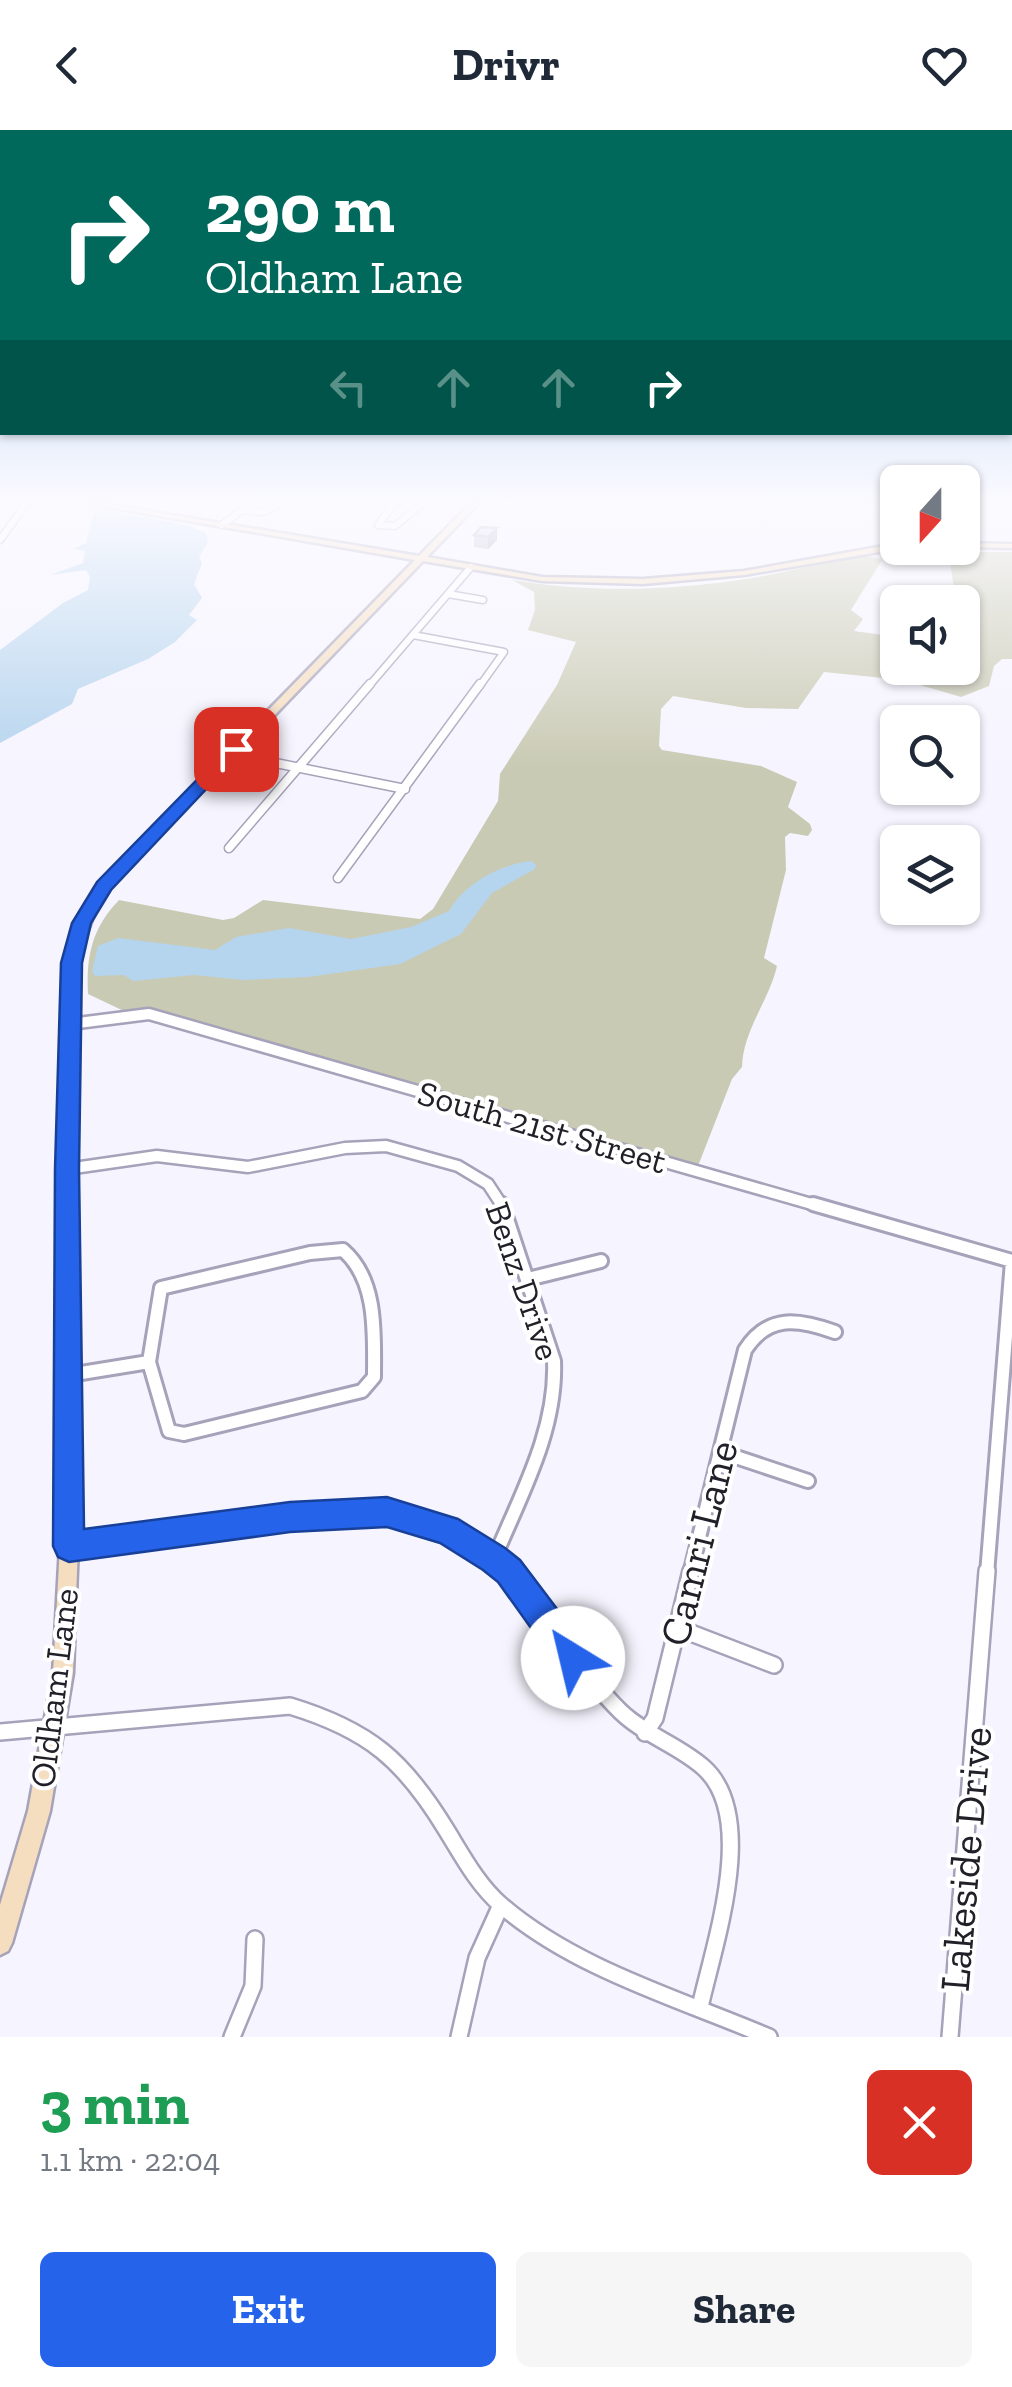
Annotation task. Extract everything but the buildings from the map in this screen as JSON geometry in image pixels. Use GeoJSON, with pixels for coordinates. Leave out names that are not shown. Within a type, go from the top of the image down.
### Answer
{"type":"FeatureCollection","features":[{"type":"Feature","properties":{"kind":"main road","name":"Oldham Lane"},"geometry":{"type":"LineString","coordinates":[[0,1943],[39,1811],[63,1673],[69,1546],[67,1169],[71,963],[82,923],[92,902],[388,593]]}},
{"type":"Feature","properties":{"kind":"street"},"geometry":{"type":"LineString","coordinates":[[229,848],[448,594],[483,600]]}},
{"type":"Feature","properties":{"kind":"street"},"geometry":{"type":"LineString","coordinates":[[338,878],[504,652],[414,635]]}},
{"type":"Feature","properties":{"kind":"street"},"geometry":{"type":"LineString","coordinates":[[233,752],[405,789]]}},
{"type":"Feature","properties":{"kind":"street","name":"South 21st Street"},"geometry":{"type":"LineString","coordinates":[[70,1024],[149,1014],[1012,1262]]}},
{"type":"Feature","properties":{"kind":"street","name":"Benz Drive"},"geometry":{"type":"LineString","coordinates":[[67,1169],[157,1156],[248,1168],[345,1148],[402,1149],[458,1166],[488,1184],[502,1203],[554,1362],[553,1411],[494,1559]]}},
{"type":"Feature","properties":{"kind":"street"},"geometry":{"type":"LineString","coordinates":[[343,1250],[353,1259],[371,1300],[375,1320],[374,1378],[362,1391],[178,1434],[164,1424],[149,1362],[158,1294],[168,1284],[310,1253],[343,1250]]}},
{"type":"Feature","properties":{"kind":"street"},"geometry":{"type":"LineString","coordinates":[[528,1278],[601,1261]]}},
{"type":"Feature","properties":{"kind":"street","name":"Lakeside Drive"},"geometry":{"type":"LineString","coordinates":[[950,2037],[1012,1262]]}},
{"type":"Feature","properties":{"kind":"street","name":"Camri Lane"},"geometry":{"type":"LineString","coordinates":[[645,1733],[655,1718],[746,1350],[758,1328],[771,1323],[808,1322],[836,1332]]}},
{"type":"Feature","properties":{"kind":"street"},"geometry":{"type":"LineString","coordinates":[[69,1376],[149,1362]]}},
{"type":"Feature","properties":{"kind":"street"},"geometry":{"type":"LineString","coordinates":[[721,1452],[808,1481]]}},
{"type":"Feature","properties":{"kind":"street"},"geometry":{"type":"LineString","coordinates":[[69,1546],[290,1517],[387,1512],[448,1530],[494,1559],[509,1571],[598,1688],[645,1733],[707,1769],[723,1791],[732,1842],[700,2007]]}},
{"type":"Feature","properties":{"kind":"street"},"geometry":{"type":"LineString","coordinates":[[678,1628],[774,1665]]}},
{"type":"Feature","properties":{"kind":"street"},"geometry":{"type":"LineString","coordinates":[[0,1732],[290,1706],[336,1718],[399,1760],[464,1859],[501,1905],[558,1942],[769,2037]]}},
{"type":"Feature","properties":{"kind":"street"},"geometry":{"type":"LineString","coordinates":[[459,2037],[478,1958],[501,1905]]}},
{"type":"Feature","properties":{"kind":"street"},"geometry":{"type":"LineString","coordinates":[[232,2037],[253,1986],[254,1939]]}},
{"type":"Feature","properties":{"kind":"green space"},"geometry":{"type":"Polygon","coordinates":[[[534,593],[862,593],[851,610],[863,619],[854,631],[880,635],[880,678],[824,672],[798,709],[746,708],[673,696],[661,709],[662,750],[761,766],[797,782],[788,807],[812,830],[808,836],[790,833],[785,837],[786,870],[764,958],[777,966],[751,1028],[742,1067],[732,1079],[698,1166],[150,1011],[126,1012],[88,994],[93,943],[102,921],[119,900],[223,920],[234,918],[263,900],[420,919],[433,909],[498,801],[500,774],[557,685],[576,642],[528,630],[535,610],[534,593]]]}},
{"type":"Feature","properties":{"kind":"green space"},"geometry":{"type":"Polygon","coordinates":[[[980,593],[1012,593],[1012,659],[1002,659],[994,666],[989,686],[961,697],[920,685],[980,685],[980,593]]]}},
{"type":"Feature","properties":{"kind":"water"},"geometry":{"type":"Polygon","coordinates":[[[82,593],[199,593],[202,598],[189,615],[197,620],[175,642],[148,659],[78,689],[72,704],[0,743],[0,650],[82,593]]]}},
{"type":"Feature","properties":{"kind":"water"},"geometry":{"type":"Polygon","coordinates":[[[531,861],[535,869],[492,893],[461,934],[400,964],[308,977],[243,980],[194,975],[133,981],[124,975],[95,976],[92,971],[98,946],[118,938],[215,950],[236,937],[289,928],[351,939],[411,927],[449,911],[464,892],[484,877],[531,861]]]}},
{"type":"Feature","properties":{"kind":"route"},"geometry":{"type":"LineString","coordinates":[[236,749],[104,886],[82,923],[71,963],[67,1169],[69,1546],[290,1517],[387,1512],[448,1530],[475,1544],[509,1571],[573,1658]]}}]}
